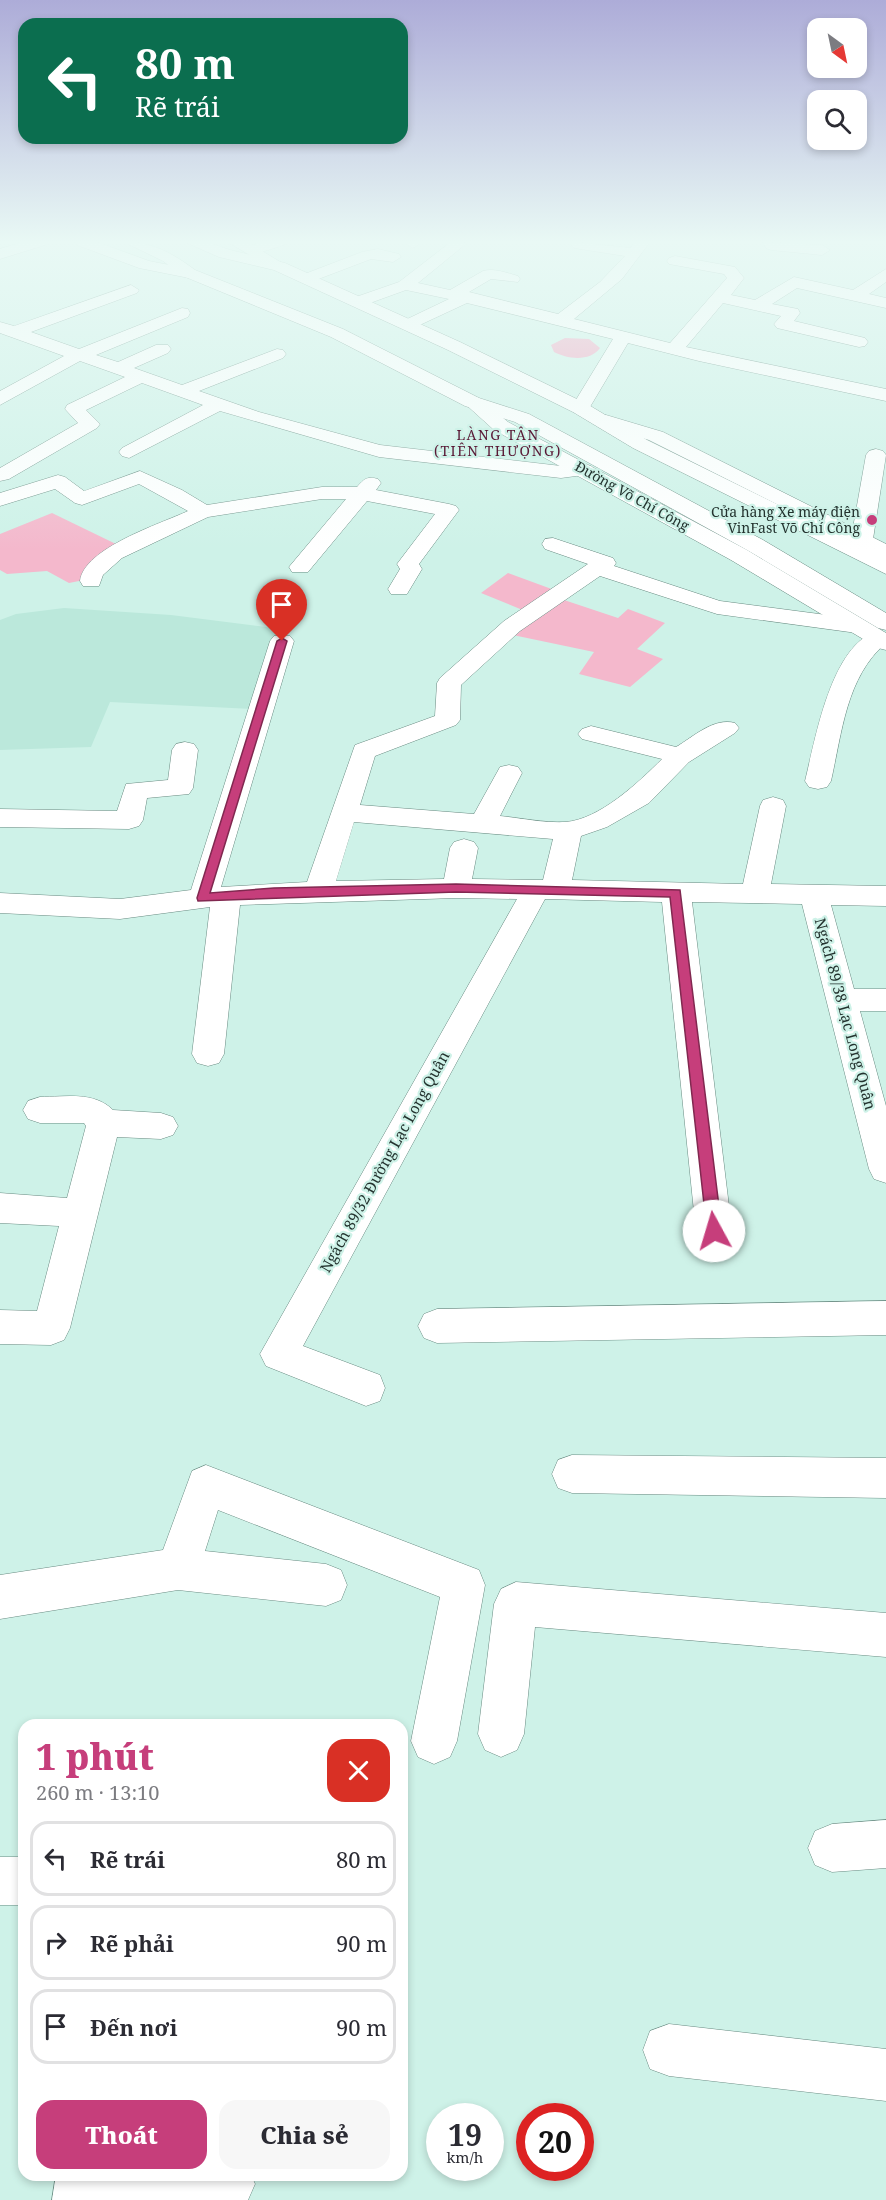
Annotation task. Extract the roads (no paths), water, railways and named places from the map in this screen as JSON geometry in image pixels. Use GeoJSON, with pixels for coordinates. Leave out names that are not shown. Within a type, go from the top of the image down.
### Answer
{"type":"FeatureCollection","features":[{"type":"Feature","properties":{"kind":"main road"},"geometry":{"type":"LineString","coordinates":[[46,345],[218,405],[379,451],[561,472],[584,470]]}},
{"type":"Feature","properties":{"kind":"main road"},"geometry":{"type":"LineString","coordinates":[[0,399],[77,356],[105,345]]}},
{"type":"Feature","properties":{"kind":"main road","name":"Đường Võ Chí Công"},"geometry":{"type":"LineString","coordinates":[[360,345],[472,402],[522,418],[755,545],[877,633]]}},
{"type":"Feature","properties":{"kind":"main road"},"geometry":{"type":"LineString","coordinates":[[448,345],[606,421],[640,444],[886,567]]}},
{"type":"Feature","properties":{"kind":"main road"},"geometry":{"type":"LineString","coordinates":[[580,408],[619,345]]}},
{"type":"Feature","properties":{"kind":"main road"},"geometry":{"type":"LineString","coordinates":[[658,345],[886,395]]}},
{"type":"Feature","properties":{"kind":"main road"},"geometry":{"type":"LineString","coordinates":[[675,349],[679,345]]}},
{"type":"Feature","properties":{"kind":"main road"},"geometry":{"type":"LineString","coordinates":[[118,369],[162,349]]}},
{"type":"Feature","properties":{"kind":"main road"},"geometry":{"type":"LineString","coordinates":[[180,392],[277,354]]}},
{"type":"Feature","properties":{"kind":"main road"},"geometry":{"type":"LineString","coordinates":[[794,376],[810,362]]}},
{"type":"Feature","properties":{"kind":"main road"},"geometry":{"type":"LineString","coordinates":[[2,475],[90,424],[75,409],[141,377]]}},
{"type":"Feature","properties":{"kind":"main road","name":"Đường Võ Chí Công"},"geometry":{"type":"LineString","coordinates":[[472,402],[501,426],[877,633]]}},
{"type":"Feature","properties":{"kind":"main road"},"geometry":{"type":"LineString","coordinates":[[129,452],[218,405]]}},
{"type":"Feature","properties":{"kind":"main road"},"geometry":{"type":"LineString","coordinates":[[606,421],[656,436],[886,552]]}},
{"type":"Feature","properties":{"kind":"main road"},"geometry":{"type":"LineString","coordinates":[[300,567],[360,493],[404,454]]}},
{"type":"Feature","properties":{"kind":"main road"},"geometry":{"type":"LineString","coordinates":[[862,539],[876,455]]}},
{"type":"Feature","properties":{"kind":"main road"},"geometry":{"type":"LineString","coordinates":[[0,500],[58,481],[82,499],[141,477],[175,494],[203,512]]}},
{"type":"Feature","properties":{"kind":"main road"},"geometry":{"type":"LineString","coordinates":[[91,581],[92,573],[114,553],[203,512],[278,498],[322,493],[360,493],[449,510],[408,564],[411,570],[399,589]]}},
{"type":"Feature","properties":{"kind":"main road"},"geometry":{"type":"LineString","coordinates":[[318,891],[364,751],[447,720],[449,683],[513,626],[605,563],[553,544]]}},
{"type":"Feature","properties":{"kind":"main road"},"geometry":{"type":"LineString","coordinates":[[598,568],[717,607],[877,633],[841,686],[818,781]]}},
{"type":"Feature","properties":{"kind":"main road"},"geometry":{"type":"LineString","coordinates":[[208,1054],[214,898],[282,641]]}},
{"type":"Feature","properties":{"kind":"main road"},"geometry":{"type":"LineString","coordinates":[[344,812],[568,831],[597,821],[640,797],[680,756],[726,728]]}},
{"type":"Feature","properties":{"kind":"main road"},"geometry":{"type":"LineString","coordinates":[[591,734],[680,756]]}},
{"type":"Feature","properties":{"kind":"main road"},"geometry":{"type":"LineString","coordinates":[[0,818],[129,820],[135,790],[180,788],[185,750]]}},
{"type":"Feature","properties":{"kind":"main road"},"geometry":{"type":"LineString","coordinates":[[482,824],[509,773]]}},
{"type":"Feature","properties":{"kind":"main road"},"geometry":{"type":"LineString","coordinates":[[754,894],[773,806]]}},
{"type":"Feature","properties":{"kind":"main road"},"geometry":{"type":"LineString","coordinates":[[546,888],[568,831]]}},
{"type":"Feature","properties":{"kind":"main road"},"geometry":{"type":"LineString","coordinates":[[456,888],[464,848]]}},
{"type":"Feature","properties":{"kind":"main road"},"geometry":{"type":"LineString","coordinates":[[0,903],[120,909],[214,898],[318,891],[456,888],[886,896]]}},
{"type":"Feature","properties":{"kind":"main road","name":"Ngách 89/32 Đường Lạc Long Quân"},"geometry":{"type":"LineString","coordinates":[[366,1388],[279,1354],[546,888]]}},
{"type":"Feature","properties":{"kind":"main road"},"geometry":{"type":"LineString","coordinates":[[676,893],[714,1231]]}},
{"type":"Feature","properties":{"kind":"main road","name":"Ngách 89/38 Lạc Long Quân"},"geometry":{"type":"LineString","coordinates":[[814,894],[842,1000],[876,1096],[886,1169]]}},
{"type":"Feature","properties":{"kind":"main road"},"geometry":{"type":"LineString","coordinates":[[842,1000],[886,1000]]}},
{"type":"Feature","properties":{"kind":"main road"},"geometry":{"type":"LineString","coordinates":[[40,1110],[92,1110],[104,1123],[161,1126]]}},
{"type":"Feature","properties":{"kind":"main road"},"geometry":{"type":"LineString","coordinates":[[0,1327],[51,1328],[104,1123]]}},
{"type":"Feature","properties":{"kind":"main road"},"geometry":{"type":"LineString","coordinates":[[0,1208],[80,1213]]}},
{"type":"Feature","properties":{"kind":"main road"},"geometry":{"type":"LineString","coordinates":[[437,1326],[886,1318]]}},
{"type":"Feature","properties":{"kind":"main road"},"geometry":{"type":"LineString","coordinates":[[572,1474],[886,1478]]}},
{"type":"Feature","properties":{"kind":"main road"},"geometry":{"type":"LineString","coordinates":[[178,1569],[206,1485],[464,1585],[434,1741]]}},
{"type":"Feature","properties":{"kind":"main road"},"geometry":{"type":"LineString","coordinates":[[0,1597],[178,1569],[326,1585]]}},
{"type":"Feature","properties":{"kind":"main road"},"geometry":{"type":"LineString","coordinates":[[501,1734],[516,1604],[886,1635]]}},
{"type":"Feature","properties":{"kind":"main road"},"geometry":{"type":"LineString","coordinates":[[832,1848],[886,1844]]}},
{"type":"Feature","properties":{"kind":"main road"},"geometry":{"type":"LineString","coordinates":[[0,1881],[18,1881]]}},
{"type":"Feature","properties":{"kind":"main road"},"geometry":{"type":"LineString","coordinates":[[669,2050],[886,2075]]}},
{"type":"Feature","properties":{"kind":"main road"},"geometry":{"type":"LineString","coordinates":[[80,2200],[82,2181]]}},
{"type":"Feature","properties":{"kind":"main road"},"geometry":{"type":"LineString","coordinates":[[173,2181],[227,2184]]}},
{"type":"Feature","properties":{"kind":"place","name":"Cửa hàng Xe máy điện VinFast Võ Chí Công"},"geometry":{"type":"Point","coordinates":[872,520]}},
{"type":"Feature","properties":{"kind":"district","name":"LÀNG TÂN (TIÊN THƯỢNG)"},"geometry":{"type":"Point","coordinates":[498,444]}}]}
